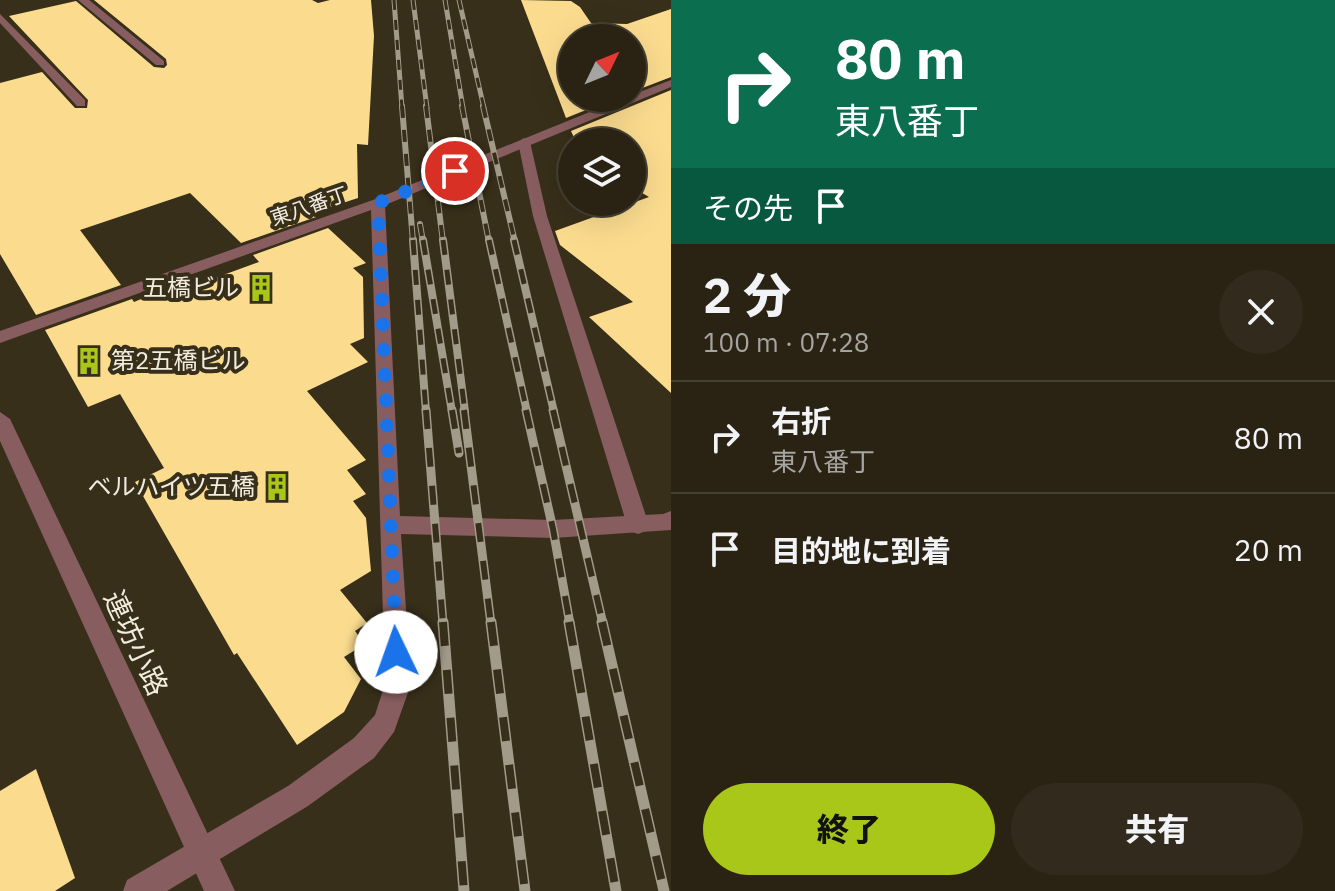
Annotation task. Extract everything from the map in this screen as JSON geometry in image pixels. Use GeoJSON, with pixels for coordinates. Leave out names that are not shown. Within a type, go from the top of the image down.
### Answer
{"type":"FeatureCollection","features":[{"type":"Feature","properties":{"kind":"street"},"geometry":{"type":"LineString","coordinates":[[83,0],[160,63]]}},
{"type":"Feature","properties":{"kind":"street"},"geometry":{"type":"LineString","coordinates":[[0,17],[81,103]]}},
{"type":"Feature","properties":{"kind":"street","name":"東八番丁"},"geometry":{"type":"LineString","coordinates":[[0,337],[378,203],[671,83]]}},
{"type":"Feature","properties":{"kind":"street"},"geometry":{"type":"LineString","coordinates":[[524,142],[540,216],[638,525]]}},
{"type":"Feature","properties":{"kind":"street"},"geometry":{"type":"LineString","coordinates":[[138,891],[298,796],[364,748],[385,723],[398,684],[378,203]]}},
{"type":"Feature","properties":{"kind":"street","name":"連坊小路"},"geometry":{"type":"LineString","coordinates":[[0,419],[220,891]]}},
{"type":"Feature","properties":{"kind":"street"},"geometry":{"type":"LineString","coordinates":[[389,525],[553,529],[666,523],[671,520]]}},
{"type":"Feature","properties":{"kind":"building"},"geometry":{"type":"Polygon","coordinates":[[[94,0],[312,0],[318,3],[371,0],[374,36],[368,145],[357,144],[358,198],[312,213],[316,217],[241,243],[190,193],[80,230],[121,285],[36,315],[0,254],[0,83],[42,72],[75,108],[87,108],[88,100],[9,16],[76,1],[154,67],[164,68],[167,65],[166,59],[94,0]]]}},
{"type":"Feature","properties":{"kind":"building"},"geometry":{"type":"Polygon","coordinates":[[[521,0],[571,1],[580,7],[591,23],[627,24],[558,24],[558,97],[521,0]]]}},
{"type":"Feature","properties":{"kind":"building"},"geometry":{"type":"Polygon","coordinates":[[[671,9],[671,77],[646,87],[646,24],[627,24],[671,9]]]}},
{"type":"Feature","properties":{"kind":"building"},"geometry":{"type":"Polygon","coordinates":[[[671,90],[671,393],[589,317],[633,302],[560,245],[555,231],[596,216],[646,216],[646,198],[649,197],[646,195],[646,128],[578,128],[617,112],[646,112],[646,100],[671,90]]]}},
{"type":"Feature","properties":{"kind":"building"},"geometry":{"type":"Polygon","coordinates":[[[564,112],[581,112],[566,118],[564,112]]]}},
{"type":"Feature","properties":{"kind":"building"},"geometry":{"type":"Polygon","coordinates":[[[328,228],[366,263],[353,268],[363,277],[364,338],[350,344],[368,362],[307,391],[366,460],[347,470],[366,494],[353,501],[366,518],[371,571],[340,590],[367,623],[355,631],[365,644],[344,657],[361,679],[344,712],[297,745],[237,653],[234,655],[135,482],[164,468],[120,394],[88,407],[45,330],[132,299],[134,302],[151,295],[155,300],[259,262],[253,255],[328,228]]]}},
{"type":"Feature","properties":{"kind":"building"},"geometry":{"type":"Polygon","coordinates":[[[36,769],[75,878],[55,891],[0,891],[0,791],[36,769]]]}},
{"type":"Feature","properties":{"kind":"railway"},"geometry":{"type":"LineString","coordinates":[[394,0],[402,108]]}},
{"type":"Feature","properties":{"kind":"railway"},"geometry":{"type":"LineString","coordinates":[[413,0],[427,108]]}},
{"type":"Feature","properties":{"kind":"railway"},"geometry":{"type":"LineString","coordinates":[[445,0],[463,108]]}},
{"type":"Feature","properties":{"kind":"railway"},"geometry":{"type":"LineString","coordinates":[[459,0],[484,108]]}},
{"type":"Feature","properties":{"kind":"railway"},"geometry":{"type":"LineString","coordinates":[[402,106],[413,242]]}},
{"type":"Feature","properties":{"kind":"railway"},"geometry":{"type":"LineString","coordinates":[[426,106],[443,242]]}},
{"type":"Feature","properties":{"kind":"railway"},"geometry":{"type":"LineString","coordinates":[[462,106],[489,242]]}},
{"type":"Feature","properties":{"kind":"railway"},"geometry":{"type":"LineString","coordinates":[[483,106],[515,242]]}},
{"type":"Feature","properties":{"kind":"railway"},"geometry":{"type":"LineString","coordinates":[[420,224],[423,242]]}},
{"type":"Feature","properties":{"kind":"railway"},"geometry":{"type":"LineString","coordinates":[[413,240],[426,412]]}},
{"type":"Feature","properties":{"kind":"railway"},"geometry":{"type":"LineString","coordinates":[[423,240],[452,412]]}},
{"type":"Feature","properties":{"kind":"railway"},"geometry":{"type":"LineString","coordinates":[[443,240],[465,412]]}},
{"type":"Feature","properties":{"kind":"railway"},"geometry":{"type":"LineString","coordinates":[[489,240],[527,412]]}},
{"type":"Feature","properties":{"kind":"railway"},"geometry":{"type":"LineString","coordinates":[[514,240],[554,412]]}},
{"type":"Feature","properties":{"kind":"railway"},"geometry":{"type":"LineString","coordinates":[[426,410],[443,624]]}},
{"type":"Feature","properties":{"kind":"railway"},"geometry":{"type":"LineString","coordinates":[[452,410],[459,453]]}},
{"type":"Feature","properties":{"kind":"railway"},"geometry":{"type":"LineString","coordinates":[[464,410],[491,624]]}},
{"type":"Feature","properties":{"kind":"railway"},"geometry":{"type":"LineString","coordinates":[[526,410],[553,529],[570,624]]}},
{"type":"Feature","properties":{"kind":"railway"},"geometry":{"type":"LineString","coordinates":[[553,410],[603,624]]}},
{"type":"Feature","properties":{"kind":"railway"},"geometry":{"type":"LineString","coordinates":[[443,622],[464,891]]}},
{"type":"Feature","properties":{"kind":"railway"},"geometry":{"type":"LineString","coordinates":[[491,622],[525,891]]}},
{"type":"Feature","properties":{"kind":"railway"},"geometry":{"type":"LineString","coordinates":[[569,622],[616,891]]}},
{"type":"Feature","properties":{"kind":"railway"},"geometry":{"type":"LineString","coordinates":[[602,622],[664,891]]}},
{"type":"Feature","properties":{"kind":"place","name":"五橋ビル"},"geometry":{"type":"Point","coordinates":[261,288]}},
{"type":"Feature","properties":{"kind":"place","name":"第2五橋ビル"},"geometry":{"type":"Point","coordinates":[89,361]}},
{"type":"Feature","properties":{"kind":"place","name":"ベルハイツ五橋"},"geometry":{"type":"Point","coordinates":[277,487]}},
{"type":"Feature","properties":{"kind":"route"},"geometry":{"type":"LineString","coordinates":[[396,652],[378,203],[455,171]]}}]}
